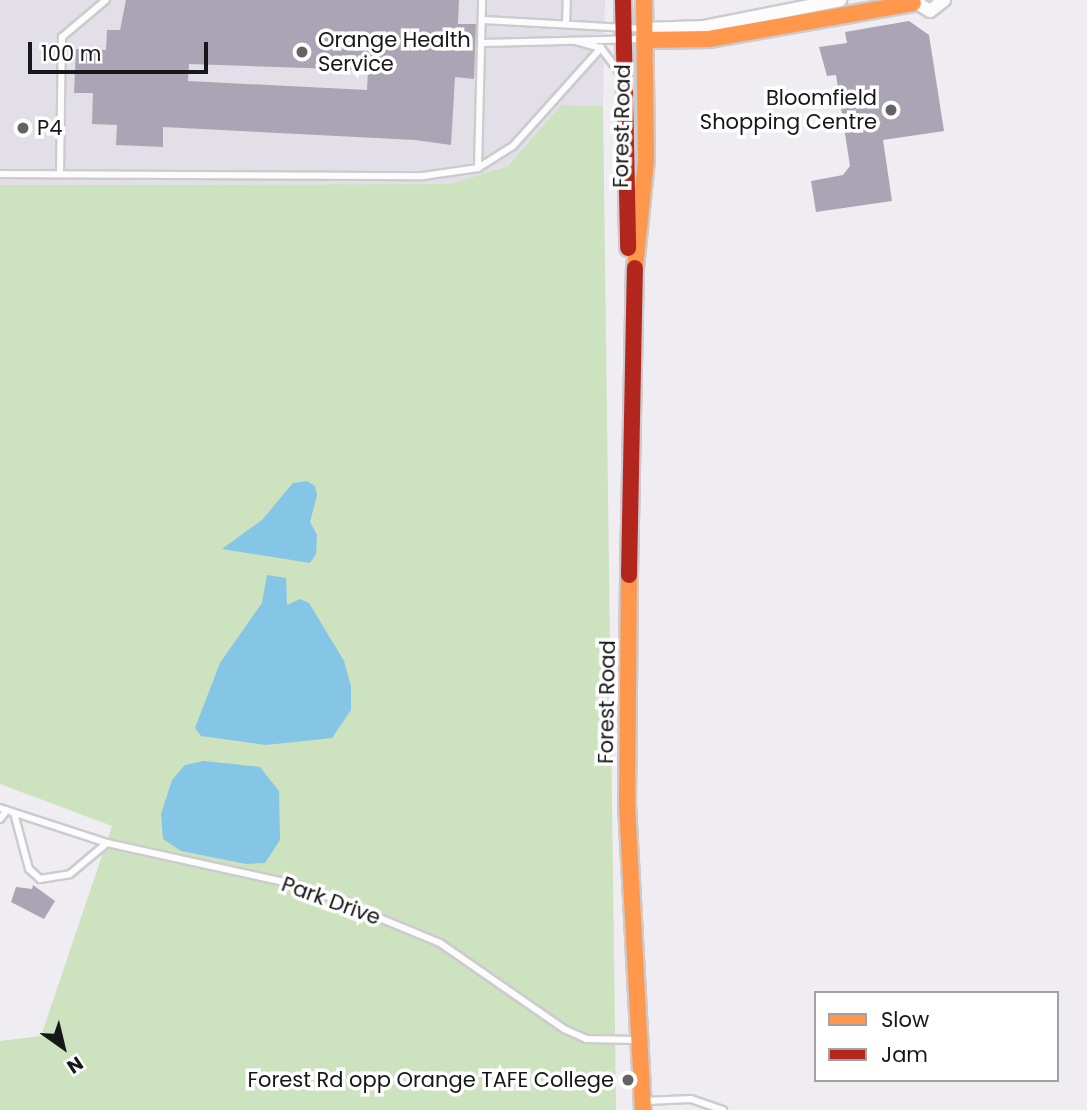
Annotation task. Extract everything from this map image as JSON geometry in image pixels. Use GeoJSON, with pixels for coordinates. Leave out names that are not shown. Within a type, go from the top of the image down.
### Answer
{"type":"FeatureCollection","features":[{"type":"Feature","properties":{"kind":"main road","name":"Forest Road"},"geometry":{"type":"LineString","coordinates":[[623,0],[627,90],[625,171],[632,293],[626,804],[643,1105]]}},
{"type":"Feature","properties":{"kind":"main road","name":"Forest Road"},"geometry":{"type":"LineString","coordinates":[[632,293],[646,160],[644,0]]}},
{"type":"Feature","properties":{"kind":"main road"},"geometry":{"type":"LineString","coordinates":[[644,34],[709,39],[912,1]]}},
{"type":"Feature","properties":{"kind":"street"},"geometry":{"type":"LineString","coordinates":[[644,34],[718,25],[840,0]]}},
{"type":"Feature","properties":{"kind":"street"},"geometry":{"type":"LineString","coordinates":[[912,1],[930,10],[944,0]]}},
{"type":"Feature","properties":{"kind":"lane"},"geometry":{"type":"LineString","coordinates":[[93,8],[96,0]]}},
{"type":"Feature","properties":{"kind":"lane"},"geometry":{"type":"LineString","coordinates":[[60,174],[62,37],[93,8],[106,0]]}},
{"type":"Feature","properties":{"kind":"lane"},"geometry":{"type":"LineString","coordinates":[[478,167],[484,20],[482,0]]}},
{"type":"Feature","properties":{"kind":"lane"},"geometry":{"type":"LineString","coordinates":[[566,24],[567,0]]}},
{"type":"Feature","properties":{"kind":"lane"},"geometry":{"type":"LineString","coordinates":[[484,20],[566,24],[624,34]]}},
{"type":"Feature","properties":{"kind":"lane"},"geometry":{"type":"LineString","coordinates":[[483,43],[644,34]]}},
{"type":"Feature","properties":{"kind":"lane"},"geometry":{"type":"LineString","coordinates":[[571,40],[601,48],[616,65],[627,90]]}},
{"type":"Feature","properties":{"kind":"lane"},"geometry":{"type":"LineString","coordinates":[[0,174],[423,176],[478,167],[513,146],[601,48]]}},
{"type":"Feature","properties":{"kind":"lane"},"geometry":{"type":"LineString","coordinates":[[0,819],[7,810]]}},
{"type":"Feature","properties":{"kind":"lane"},"geometry":{"type":"LineString","coordinates":[[7,810],[29,869],[40,878],[70,874],[107,843]]}},
{"type":"Feature","properties":{"kind":"lane","name":"Park Drive"},"geometry":{"type":"LineString","coordinates":[[7,810],[107,843],[302,886],[440,943],[575,1034],[586,1039],[639,1040]]}},
{"type":"Feature","properties":{"kind":"lane"},"geometry":{"type":"LineString","coordinates":[[643,1105],[691,1099],[723,1110]]}},
{"type":"Feature","properties":{"kind":"shaded area","name":"Orange Health Service"},"geometry":{"type":"Polygon","coordinates":[[[0,0],[605,0],[603,106],[561,105],[508,166],[450,184],[0,185],[0,0]]]}},
{"type":"Feature","properties":{"kind":"green space"},"geometry":{"type":"Polygon","coordinates":[[[561,105],[603,106],[616,1110],[0,1110],[0,1041],[41,1036],[112,826],[0,784],[0,185],[450,184],[508,166],[561,105]]]}},
{"type":"Feature","properties":{"kind":"water"},"geometry":{"type":"Polygon","coordinates":[[[307,481],[315,486],[317,495],[310,522],[317,535],[316,554],[310,563],[222,549],[262,520],[293,483],[307,481]]]}},
{"type":"Feature","properties":{"kind":"water"},"geometry":{"type":"Polygon","coordinates":[[[267,575],[286,578],[287,605],[300,599],[309,603],[344,661],[351,686],[351,710],[332,738],[266,745],[201,736],[195,728],[220,663],[262,603],[267,575]]]}},
{"type":"Feature","properties":{"kind":"water"},"geometry":{"type":"Polygon","coordinates":[[[204,761],[260,767],[279,791],[280,840],[265,863],[246,864],[181,851],[163,839],[161,814],[172,780],[185,765],[204,761]]]}},
{"type":"Feature","properties":{"kind":"building"},"geometry":{"type":"Polygon","coordinates":[[[126,0],[459,0],[458,24],[476,24],[474,79],[455,77],[451,145],[415,140],[163,127],[163,147],[116,145],[117,125],[92,124],[93,93],[74,93],[76,49],[106,50],[107,30],[120,30],[126,0]],[[189,64],[188,81],[367,90],[368,70],[189,64]]]}},
{"type":"Feature","properties":{"kind":"building","name":"Bloomfield Shopping Centre"},"geometry":{"type":"Polygon","coordinates":[[[909,21],[929,35],[944,131],[883,140],[892,201],[816,212],[811,181],[843,175],[850,166],[836,75],[827,76],[819,47],[847,43],[845,32],[909,21]]]}},
{"type":"Feature","properties":{"kind":"building"},"geometry":{"type":"Polygon","coordinates":[[[33,885],[55,901],[44,919],[11,902],[16,887],[32,889],[33,885]]]}},
{"type":"Feature","properties":{"kind":"traffic: slow"},"geometry":{"type":"LineString","coordinates":[[635,268],[646,160],[644,0]]}},
{"type":"Feature","properties":{"kind":"traffic: slow"},"geometry":{"type":"LineString","coordinates":[[644,40],[709,39],[913,3]]}},
{"type":"Feature","properties":{"kind":"traffic: slow"},"geometry":{"type":"LineString","coordinates":[[629,575],[627,804],[643,1110]]}},
{"type":"Feature","properties":{"kind":"traffic: jam"},"geometry":{"type":"LineString","coordinates":[[623,0],[628,248]]}},
{"type":"Feature","properties":{"kind":"traffic: jam"},"geometry":{"type":"LineString","coordinates":[[629,575],[635,268]]}},
{"type":"Feature","properties":{"kind":"place","name":"Orange Health Service"},"geometry":{"type":"Point","coordinates":[302,52]}},
{"type":"Feature","properties":{"kind":"place","name":"Bloomfield Shopping Centre"},"geometry":{"type":"Point","coordinates":[891,110]}},
{"type":"Feature","properties":{"kind":"place","name":"P4"},"geometry":{"type":"Point","coordinates":[23,128]}},
{"type":"Feature","properties":{"kind":"place","name":"Forest Rd opp Orange TAFE College"},"geometry":{"type":"Point","coordinates":[628,1080]}}]}
